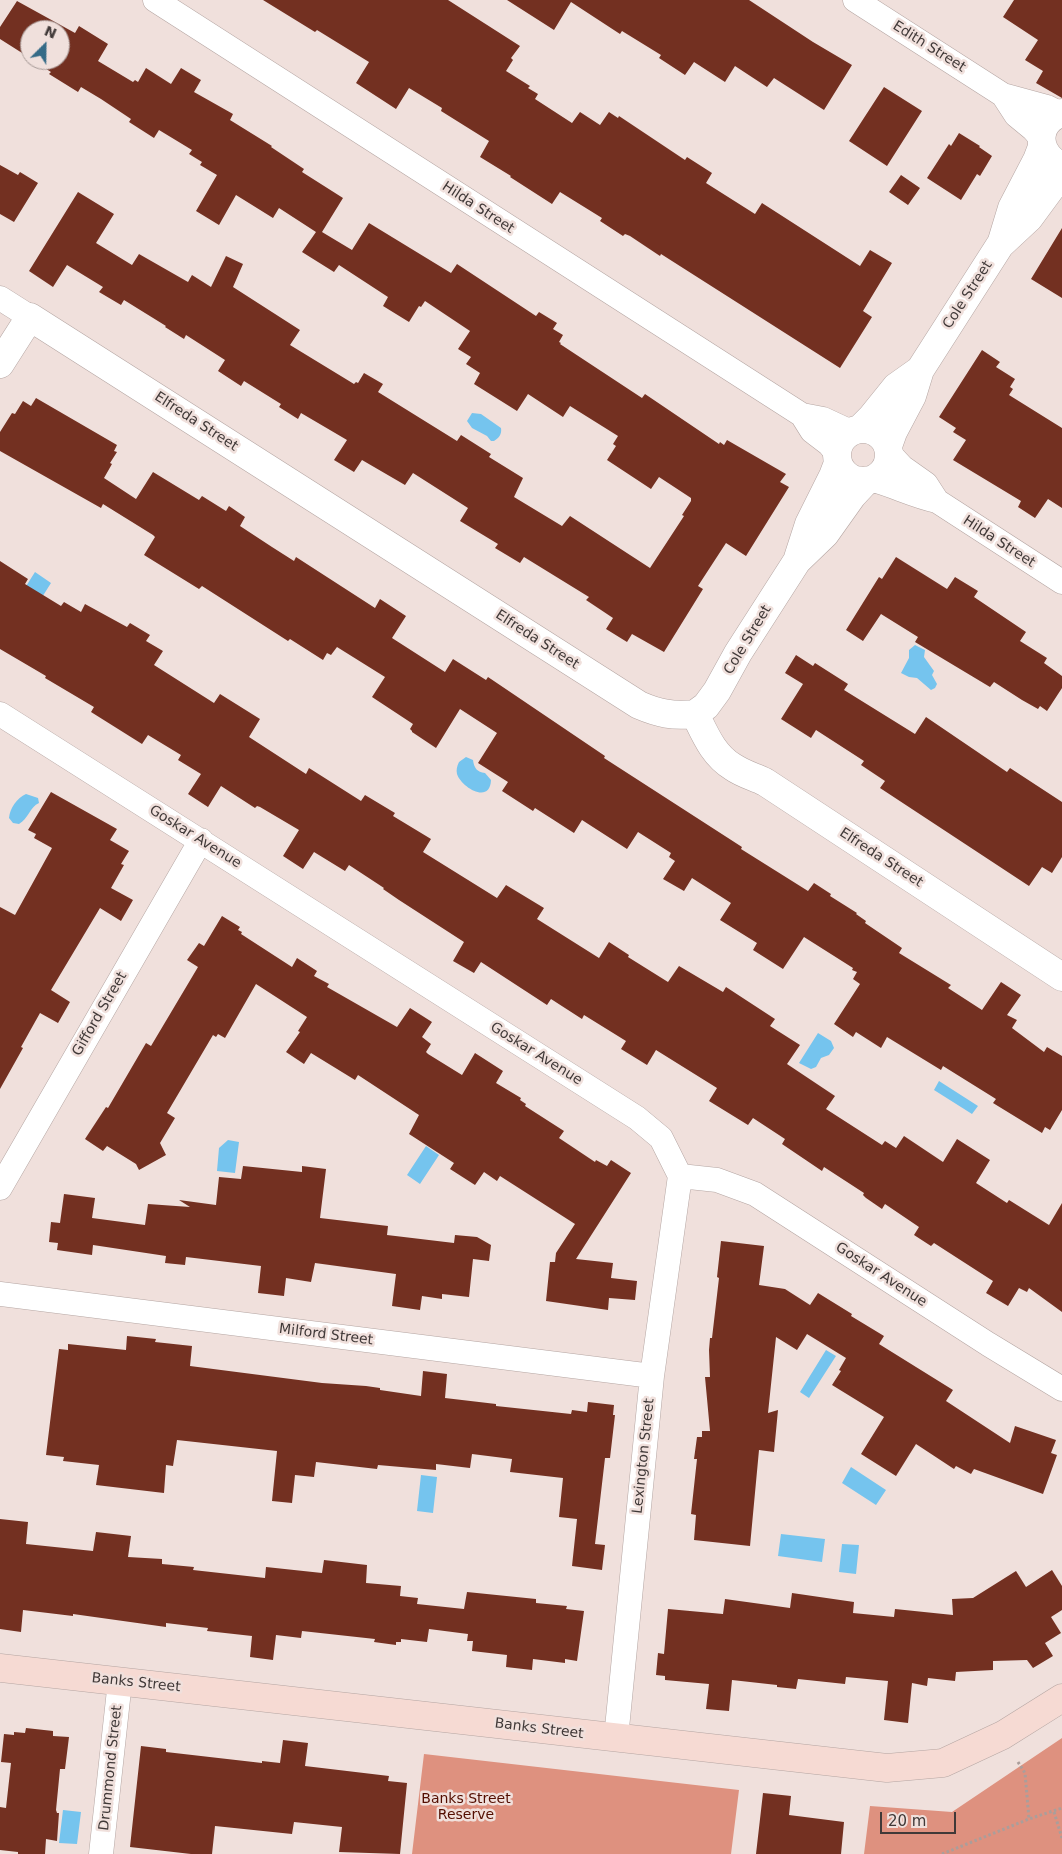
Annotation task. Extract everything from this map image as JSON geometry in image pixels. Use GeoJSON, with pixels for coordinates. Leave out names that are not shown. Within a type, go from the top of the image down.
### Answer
{"type":"FeatureCollection","features":[{"type":"Feature","properties":{"kind":"main road","name":"Banks Street"},"geometry":{"type":"LineString","coordinates":[[0,1668],[887,1768],[943,1763],[1003,1735],[1062,1698]]}},
{"type":"Feature","properties":{"kind":"street","name":"Hilda Street"},"geometry":{"type":"LineString","coordinates":[[155,0],[802,415],[812,431],[829,444],[846,445]]}},
{"type":"Feature","properties":{"kind":"street","name":"Edith Street"},"geometry":{"type":"LineString","coordinates":[[854,0],[1003,95],[1026,103],[1047,107],[1061,113]]}},
{"type":"Feature","properties":{"kind":"street","name":"Edith Street"},"geometry":{"type":"LineString","coordinates":[[1003,95],[1016,115],[1033,129],[1041,142]]}},
{"type":"Feature","properties":{"kind":"street","name":"Cole Street"},"geometry":{"type":"LineString","coordinates":[[1000,245],[1012,208],[1037,160],[1042,129],[1048,121],[1061,113]]}},
{"type":"Feature","properties":{"kind":"street"},"geometry":{"type":"LineString","coordinates":[[1041,142],[1046,155],[1062,165]]}},
{"type":"Feature","properties":{"kind":"street","name":"Cole Street"},"geometry":{"type":"LineString","coordinates":[[889,450],[893,432],[912,396],[920,370],[1000,245],[1029,218],[1062,173]]}},
{"type":"Feature","properties":{"kind":"street","name":"Elfreda Street"},"geometry":{"type":"LineString","coordinates":[[0,298],[639,705],[660,714],[676,716],[695,714],[714,752],[727,764],[765,782],[1062,977]]}},
{"type":"Feature","properties":{"kind":"street"},"geometry":{"type":"LineString","coordinates":[[0,364],[30,317]]}},
{"type":"Feature","properties":{"kind":"street","name":"Cole Street"},"geometry":{"type":"LineString","coordinates":[[797,561],[809,524],[846,445],[872,418],[896,387],[920,370]]}},
{"type":"Feature","properties":{"kind":"street"},"geometry":{"type":"LineString","coordinates":[[877,433],[889,450],[885,470],[869,481],[849,478],[842,472],[846,445],[877,433]]}},
{"type":"Feature","properties":{"kind":"street","name":"Hilda Street"},"geometry":{"type":"LineString","coordinates":[[889,450],[902,467],[926,484],[937,501]]}},
{"type":"Feature","properties":{"kind":"street","name":"Hilda Street"},"geometry":{"type":"LineString","coordinates":[[869,481],[890,484],[919,497],[937,501],[1062,582]]}},
{"type":"Feature","properties":{"kind":"street","name":"Cole Street"},"geometry":{"type":"LineString","coordinates":[[695,714],[706,706],[718,691],[738,653],[797,561],[825,534],[852,496],[869,481]]}},
{"type":"Feature","properties":{"kind":"street","name":"Goskar Avenue"},"geometry":{"type":"LineString","coordinates":[[0,714],[637,1118],[661,1138],[680,1176],[717,1180],[755,1194],[988,1344],[1062,1389]]}},
{"type":"Feature","properties":{"kind":"street","name":"Gifford Street"},"geometry":{"type":"LineString","coordinates":[[0,1188],[201,840]]}},
{"type":"Feature","properties":{"kind":"street","name":"Lexington Street"},"geometry":{"type":"LineString","coordinates":[[616,1738],[652,1376],[680,1176]]}},
{"type":"Feature","properties":{"kind":"street","name":"Milford Street"},"geometry":{"type":"LineString","coordinates":[[0,1294],[652,1376]]}},
{"type":"Feature","properties":{"kind":"street","name":"Drummond Street"},"geometry":{"type":"LineString","coordinates":[[101,1854],[120,1681]]}},
{"type":"Feature","properties":{"kind":"path"},"geometry":{"type":"LineString","coordinates":[[1018,1762],[1025,1773],[1029,1819]]}},
{"type":"Feature","properties":{"kind":"path"},"geometry":{"type":"LineString","coordinates":[[942,1854],[1029,1819],[1062,1808]]}},
{"type":"Feature","properties":{"kind":"path"},"geometry":{"type":"LineString","coordinates":[[1054,1812],[1062,1838]]}},
{"type":"Feature","properties":{"kind":"green space"},"geometry":{"type":"Polygon","coordinates":[[[1062,1738],[1062,1854],[864,1854],[870,1806],[952,1812],[1062,1738]]]}},
{"type":"Feature","properties":{"kind":"green space","name":"Banks Street Reserve"},"geometry":{"type":"Polygon","coordinates":[[[424,1754],[739,1790],[731,1854],[412,1854],[424,1754]]]}},
{"type":"Feature","properties":{"kind":"water"},"geometry":{"type":"Polygon","coordinates":[[[472,413],[481,414],[501,428],[501,434],[497,439],[491,441],[487,436],[472,428],[467,421],[472,413]]]}},
{"type":"Feature","properties":{"kind":"water"},"geometry":{"type":"Polygon","coordinates":[[[35,572],[51,583],[32,613],[16,602],[35,572]]]}},
{"type":"Feature","properties":{"kind":"water"},"geometry":{"type":"Polygon","coordinates":[[[915,645],[925,650],[924,657],[934,671],[932,675],[937,684],[931,690],[917,678],[901,673],[909,658],[909,650],[915,645]]]}},
{"type":"Feature","properties":{"kind":"water"},"geometry":{"type":"Polygon","coordinates":[[[466,757],[473,760],[476,769],[485,773],[491,780],[486,791],[481,793],[475,791],[460,779],[457,766],[466,757]]]}},
{"type":"Feature","properties":{"kind":"water"},"geometry":{"type":"Polygon","coordinates":[[[26,794],[38,798],[39,803],[33,807],[22,822],[19,824],[13,823],[9,818],[12,807],[26,794]]]}},
{"type":"Feature","properties":{"kind":"water"},"geometry":{"type":"Polygon","coordinates":[[[818,1033],[831,1041],[834,1048],[829,1055],[821,1058],[816,1067],[811,1069],[799,1063],[818,1033]]]}},
{"type":"Feature","properties":{"kind":"water"},"geometry":{"type":"Polygon","coordinates":[[[939,1081],[978,1106],[972,1114],[934,1090],[939,1081]]]}},
{"type":"Feature","properties":{"kind":"water"},"geometry":{"type":"Polygon","coordinates":[[[228,1140],[239,1142],[235,1173],[217,1171],[219,1148],[228,1140]]]}},
{"type":"Feature","properties":{"kind":"water"},"geometry":{"type":"Polygon","coordinates":[[[426,1146],[439,1155],[420,1184],[407,1175],[426,1146]]]}},
{"type":"Feature","properties":{"kind":"water"},"geometry":{"type":"Polygon","coordinates":[[[826,1350],[836,1356],[809,1398],[800,1392],[826,1350]]]}},
{"type":"Feature","properties":{"kind":"water"},"geometry":{"type":"Polygon","coordinates":[[[851,1467],[886,1490],[876,1505],[842,1483],[851,1467]]]}},
{"type":"Feature","properties":{"kind":"water"},"geometry":{"type":"Polygon","coordinates":[[[421,1475],[437,1477],[433,1513],[417,1511],[421,1475]]]}},
{"type":"Feature","properties":{"kind":"water"},"geometry":{"type":"Polygon","coordinates":[[[781,1534],[825,1539],[822,1562],[778,1556],[781,1534]]]}},
{"type":"Feature","properties":{"kind":"water"},"geometry":{"type":"Polygon","coordinates":[[[842,1544],[859,1545],[856,1574],[839,1572],[842,1544]]]}},
{"type":"Feature","properties":{"kind":"water"},"geometry":{"type":"Polygon","coordinates":[[[63,1810],[81,1812],[77,1844],[59,1843],[63,1810]]]}},
{"type":"Feature","properties":{"kind":"building"},"geometry":{"type":"Polygon","coordinates":[[[263,0],[448,0],[520,46],[511,58],[513,60],[506,71],[530,86],[528,88],[538,94],[535,99],[572,123],[580,112],[600,125],[609,112],[618,118],[619,116],[685,160],[687,157],[712,173],[706,183],[755,214],[762,203],[860,266],[870,250],[892,263],[863,311],[872,317],[840,368],[661,254],[660,256],[630,236],[625,234],[623,236],[600,221],[602,218],[560,192],[552,204],[510,177],[480,157],[489,141],[441,111],[442,108],[409,88],[396,109],[356,83],[369,62],[263,0]]]}},
{"type":"Feature","properties":{"kind":"building"},"geometry":{"type":"Polygon","coordinates":[[[507,0],[749,0],[852,65],[824,110],[774,78],[767,87],[735,66],[725,82],[694,62],[685,75],[659,58],[661,55],[622,31],[620,34],[571,2],[554,30],[507,0]]]}},
{"type":"Feature","properties":{"kind":"building"},"geometry":{"type":"Polygon","coordinates":[[[1014,0],[1062,0],[1062,98],[1036,83],[1043,71],[1025,60],[1038,40],[1003,17],[1014,0]]]}},
{"type":"Feature","properties":{"kind":"building"},"geometry":{"type":"Polygon","coordinates":[[[17,1],[51,20],[20,20],[20,52],[0,39],[0,27],[17,1]]]}},
{"type":"Feature","properties":{"kind":"building"},"geometry":{"type":"Polygon","coordinates":[[[79,26],[108,44],[98,61],[133,82],[135,80],[138,82],[146,68],[171,84],[181,68],[201,80],[194,92],[233,114],[230,120],[272,146],[304,169],[302,172],[343,198],[322,232],[352,250],[369,223],[451,273],[457,264],[536,316],[539,312],[557,323],[553,329],[563,335],[559,342],[560,344],[642,398],[645,394],[719,444],[720,442],[724,445],[727,440],[786,474],[780,482],[789,487],[746,556],[726,543],[698,586],[703,589],[664,652],[632,634],[627,642],[606,629],[613,618],[586,600],[589,597],[524,557],[520,563],[495,548],[498,544],[460,521],[468,508],[413,473],[405,485],[362,460],[354,472],[334,460],[347,440],[301,413],[298,419],[279,407],[281,404],[244,381],[241,386],[218,371],[225,360],[186,335],[184,339],[124,300],[121,305],[99,292],[103,287],[67,265],[53,287],[29,271],[78,192],[114,214],[96,243],[132,265],[139,254],[188,282],[192,275],[211,287],[226,256],[243,264],[233,287],[300,330],[290,345],[354,384],[358,383],[364,373],[383,384],[378,392],[457,441],[461,435],[491,454],[489,457],[523,478],[514,497],[562,526],[570,516],[650,568],[684,516],[682,515],[691,501],[691,498],[659,477],[651,489],[607,460],[616,446],[613,444],[618,436],[570,406],[563,417],[528,394],[517,411],[474,384],[480,373],[466,364],[471,357],[458,349],[470,331],[425,301],[421,307],[419,306],[409,322],[383,306],[388,297],[339,265],[334,272],[302,252],[316,232],[279,208],[273,218],[236,195],[219,225],[196,211],[217,175],[200,165],[202,162],[189,154],[192,150],[159,130],[154,138],[129,122],[131,119],[101,99],[81,87],[78,92],[49,74],[51,72],[48,70],[70,70],[70,30],[75,33],[79,26]]]}},
{"type":"Feature","properties":{"kind":"building"},"geometry":{"type":"Polygon","coordinates":[[[884,87],[922,111],[887,166],[849,141],[884,87]]]}},
{"type":"Feature","properties":{"kind":"building"},"geometry":{"type":"Polygon","coordinates":[[[959,133],[992,156],[980,176],[977,174],[961,200],[927,178],[949,144],[951,146],[959,133]]]}},
{"type":"Feature","properties":{"kind":"building"},"geometry":{"type":"Polygon","coordinates":[[[0,165],[18,175],[20,172],[38,183],[14,222],[0,214],[0,165]]]}},
{"type":"Feature","properties":{"kind":"building"},"geometry":{"type":"Polygon","coordinates":[[[901,175],[920,188],[908,205],[889,192],[901,175]]]}},
{"type":"Feature","properties":{"kind":"building"},"geometry":{"type":"Polygon","coordinates":[[[1062,228],[1062,298],[1031,279],[1062,228]]]}},
{"type":"Feature","properties":{"kind":"building"},"geometry":{"type":"Polygon","coordinates":[[[982,350],[1000,362],[996,367],[1015,379],[1010,387],[1013,389],[1009,395],[1062,428],[1062,508],[1048,499],[1035,518],[1018,507],[1021,501],[953,460],[966,440],[953,432],[956,428],[939,417],[982,350]]]}},
{"type":"Feature","properties":{"kind":"building"},"geometry":{"type":"Polygon","coordinates":[[[36,398],[117,445],[114,451],[117,452],[104,478],[136,499],[153,472],[199,500],[202,496],[226,511],[229,506],[245,517],[240,526],[294,561],[296,557],[375,608],[380,599],[406,616],[392,638],[445,672],[453,659],[486,680],[488,677],[605,756],[604,758],[742,847],[741,849],[808,891],[814,883],[831,894],[830,896],[857,913],[866,921],[865,923],[902,948],[899,953],[951,985],[948,988],[982,1010],[1001,982],[1021,995],[1007,1015],[1017,1020],[1012,1028],[1044,1052],[1047,1047],[1062,1056],[1062,1110],[1050,1130],[1045,1127],[1042,1133],[993,1103],[996,1099],[943,1066],[941,1070],[887,1037],[881,1048],[856,1032],[853,1037],[834,1024],[860,984],[853,979],[857,972],[852,970],[853,968],[804,937],[783,969],[753,950],[757,943],[720,920],[731,903],[692,878],[684,891],[663,879],[675,861],[669,857],[671,853],[638,832],[627,849],[582,820],[574,833],[535,808],[533,811],[502,791],[508,782],[478,763],[497,733],[460,709],[436,748],[412,732],[410,729],[413,724],[372,697],[385,677],[337,647],[331,655],[327,653],[323,660],[290,639],[288,641],[202,586],[199,589],[144,555],[155,537],[153,535],[103,504],[101,508],[0,451],[0,432],[12,413],[15,414],[23,401],[31,406],[36,398]]]}},
{"type":"Feature","properties":{"kind":"building"},"geometry":{"type":"Polygon","coordinates":[[[896,557],[947,589],[955,577],[978,591],[974,597],[1026,632],[1020,641],[1047,658],[1044,663],[1062,676],[1062,688],[1047,711],[1040,706],[1038,709],[994,682],[990,687],[915,642],[918,637],[881,614],[863,641],[846,630],[879,577],[882,579],[896,557]]]}},
{"type":"Feature","properties":{"kind":"building"},"geometry":{"type":"Polygon","coordinates":[[[0,561],[28,579],[25,584],[61,606],[64,602],[81,612],[85,604],[127,627],[130,623],[150,635],[146,641],[163,651],[154,665],[214,703],[220,694],[260,719],[249,737],[306,774],[309,768],[361,801],[365,795],[395,813],[393,816],[431,839],[423,852],[497,898],[506,885],[544,908],[537,919],[599,958],[609,942],[629,955],[628,957],[668,982],[679,966],[723,992],[726,987],[775,1019],[770,1026],[800,1045],[787,1064],[835,1096],[826,1109],[882,1145],[885,1141],[896,1148],[904,1136],[943,1162],[957,1139],[990,1160],[976,1183],[1007,1203],[1009,1200],[1049,1225],[1062,1203],[1062,1312],[1029,1288],[1027,1292],[1019,1288],[1008,1306],[986,1293],[993,1281],[934,1243],[931,1246],[914,1235],[919,1227],[885,1204],[882,1209],[866,1198],[863,1195],[864,1193],[824,1167],[822,1171],[782,1144],[785,1139],[753,1118],[748,1125],[709,1101],[717,1088],[656,1050],[647,1065],[621,1049],[626,1041],[584,1015],[582,1019],[551,999],[547,1005],[481,962],[474,973],[453,961],[464,942],[349,865],[345,871],[314,852],[303,869],[283,856],[299,830],[260,807],[257,806],[255,808],[221,786],[208,807],[188,794],[201,774],[178,760],[181,755],[148,735],[142,744],[91,712],[94,707],[0,649],[0,561]]]}},
{"type":"Feature","properties":{"kind":"building"},"geometry":{"type":"Polygon","coordinates":[[[796,655],[813,666],[815,663],[848,684],[844,690],[915,734],[926,717],[1007,772],[1010,768],[1062,802],[1062,857],[1052,873],[1042,867],[1029,886],[880,788],[885,781],[861,765],[864,761],[816,730],[811,738],[781,719],[803,684],[785,673],[796,655]]]}},
{"type":"Feature","properties":{"kind":"building"},"geometry":{"type":"Polygon","coordinates":[[[51,792],[117,829],[110,840],[129,851],[121,864],[124,865],[111,888],[133,900],[121,921],[100,908],[51,990],[70,1002],[58,1023],[40,1013],[0,1089],[0,907],[15,915],[52,848],[34,838],[36,834],[28,830],[51,792]]]}},
{"type":"Feature","properties":{"kind":"building"},"geometry":{"type":"Polygon","coordinates":[[[222,916],[240,927],[238,930],[242,932],[241,934],[292,967],[297,958],[317,971],[314,976],[329,984],[327,987],[397,1027],[410,1008],[432,1022],[422,1037],[431,1044],[426,1052],[428,1054],[462,1075],[475,1053],[503,1071],[496,1083],[521,1098],[520,1100],[526,1104],[525,1106],[564,1131],[559,1138],[595,1162],[596,1160],[607,1166],[611,1160],[631,1173],[576,1259],[613,1263],[611,1278],[637,1281],[635,1300],[609,1298],[608,1310],[546,1301],[550,1262],[555,1262],[556,1253],[575,1224],[500,1176],[497,1181],[484,1172],[475,1185],[450,1169],[454,1163],[409,1134],[419,1115],[358,1075],[355,1080],[311,1053],[304,1064],[286,1052],[300,1032],[298,1031],[307,1017],[256,984],[225,1038],[218,1034],[216,1037],[213,1035],[167,1113],[175,1118],[160,1143],[166,1155],[139,1170],[136,1164],[107,1146],[103,1151],[85,1139],[106,1107],[108,1108],[146,1043],[151,1046],[198,967],[187,960],[199,943],[204,946],[222,916]]]}},
{"type":"Feature","properties":{"kind":"building"},"geometry":{"type":"Polygon","coordinates":[[[243,1166],[302,1172],[302,1166],[326,1169],[320,1218],[388,1226],[387,1235],[454,1243],[455,1235],[477,1237],[491,1245],[489,1261],[473,1259],[469,1297],[442,1294],[442,1299],[422,1296],[420,1310],[392,1306],[396,1274],[315,1263],[311,1282],[286,1278],[284,1296],[258,1293],[261,1266],[186,1257],[185,1265],[165,1263],[166,1256],[93,1245],[92,1255],[57,1250],[58,1243],[49,1242],[51,1222],[60,1223],[64,1194],[95,1198],[92,1218],[145,1225],[148,1204],[190,1207],[179,1200],[216,1205],[219,1177],[241,1179],[243,1166]]]}},
{"type":"Feature","properties":{"kind":"building"},"geometry":{"type":"Polygon","coordinates":[[[721,1241],[764,1246],[759,1285],[785,1289],[810,1305],[818,1293],[852,1314],[851,1316],[884,1336],[879,1344],[953,1390],[946,1401],[1010,1443],[1015,1426],[1056,1440],[1051,1453],[1057,1455],[1043,1494],[974,1469],[971,1474],[956,1466],[954,1469],[916,1444],[896,1476],[861,1454],[884,1417],[832,1385],[841,1371],[839,1370],[846,1358],[807,1334],[797,1350],[776,1337],[768,1413],[778,1410],[774,1452],[759,1450],[750,1546],[694,1540],[696,1515],[691,1514],[697,1459],[694,1459],[697,1437],[702,1437],[702,1431],[710,1431],[705,1377],[710,1377],[709,1350],[719,1278],[717,1277],[721,1241]]]}},
{"type":"Feature","properties":{"kind":"building"},"geometry":{"type":"Polygon","coordinates":[[[127,1336],[156,1339],[155,1342],[192,1346],[190,1366],[322,1383],[366,1386],[421,1396],[423,1371],[447,1374],[445,1398],[496,1404],[496,1406],[571,1414],[572,1410],[587,1412],[588,1402],[614,1405],[613,1415],[615,1415],[610,1458],[605,1458],[595,1544],[605,1545],[602,1570],[572,1566],[577,1519],[559,1517],[563,1478],[510,1472],[512,1459],[472,1454],[470,1468],[436,1464],[436,1470],[378,1465],[377,1469],[316,1462],[314,1477],[295,1475],[292,1503],[272,1501],[277,1451],[177,1440],[173,1466],[166,1465],[164,1493],[96,1485],[99,1465],[63,1461],[64,1457],[46,1455],[59,1349],[68,1350],[68,1344],[126,1350],[127,1336]]]}},
{"type":"Feature","properties":{"kind":"building"},"geometry":{"type":"Polygon","coordinates":[[[0,1519],[28,1522],[26,1544],[93,1551],[96,1532],[131,1536],[128,1557],[162,1559],[162,1564],[194,1567],[193,1570],[265,1578],[266,1567],[322,1573],[324,1560],[367,1565],[366,1583],[401,1586],[400,1596],[418,1598],[417,1604],[464,1609],[467,1592],[536,1599],[536,1603],[567,1606],[566,1609],[584,1611],[577,1661],[565,1659],[565,1663],[533,1659],[532,1670],[506,1667],[507,1655],[472,1651],[473,1641],[467,1641],[468,1634],[429,1629],[427,1642],[401,1639],[401,1642],[396,1642],[396,1645],[374,1642],[375,1639],[302,1631],[301,1638],[276,1635],[273,1660],[250,1657],[252,1636],[207,1631],[208,1628],[166,1623],[166,1627],[73,1614],[73,1616],[23,1610],[21,1632],[0,1629],[0,1519]]]}},
{"type":"Feature","properties":{"kind":"building"},"geometry":{"type":"Polygon","coordinates":[[[1052,1570],[1062,1586],[1062,1610],[1051,1617],[1061,1633],[1045,1643],[1053,1656],[1033,1668],[1027,1660],[993,1661],[993,1670],[956,1672],[955,1681],[928,1678],[927,1686],[912,1683],[908,1723],[884,1720],[888,1681],[846,1677],[845,1684],[798,1679],[796,1689],[732,1680],[729,1711],[706,1709],[709,1684],[665,1680],[665,1676],[656,1675],[658,1653],[664,1654],[668,1609],[723,1614],[725,1599],[790,1608],[792,1593],[854,1602],[853,1613],[894,1617],[895,1609],[953,1615],[952,1599],[973,1598],[1016,1571],[1026,1587],[1052,1570]]]}},
{"type":"Feature","properties":{"kind":"building"},"geometry":{"type":"Polygon","coordinates":[[[26,1728],[53,1731],[53,1736],[69,1737],[65,1769],[60,1769],[56,1810],[59,1813],[57,1841],[46,1839],[45,1854],[18,1854],[18,1852],[0,1850],[0,1807],[6,1808],[11,1763],[1,1762],[4,1734],[14,1735],[14,1732],[25,1733],[26,1728]]]}},
{"type":"Feature","properties":{"kind":"building"},"geometry":{"type":"Polygon","coordinates":[[[283,1740],[308,1743],[305,1766],[389,1776],[388,1781],[407,1783],[400,1854],[339,1852],[342,1827],[294,1822],[292,1834],[215,1826],[212,1854],[191,1854],[130,1847],[141,1746],[166,1749],[166,1752],[262,1763],[262,1761],[280,1763],[283,1740]]]}},
{"type":"Feature","properties":{"kind":"building"},"geometry":{"type":"Polygon","coordinates":[[[763,1793],[791,1796],[789,1815],[844,1822],[841,1854],[756,1854],[763,1793]]]}}]}
